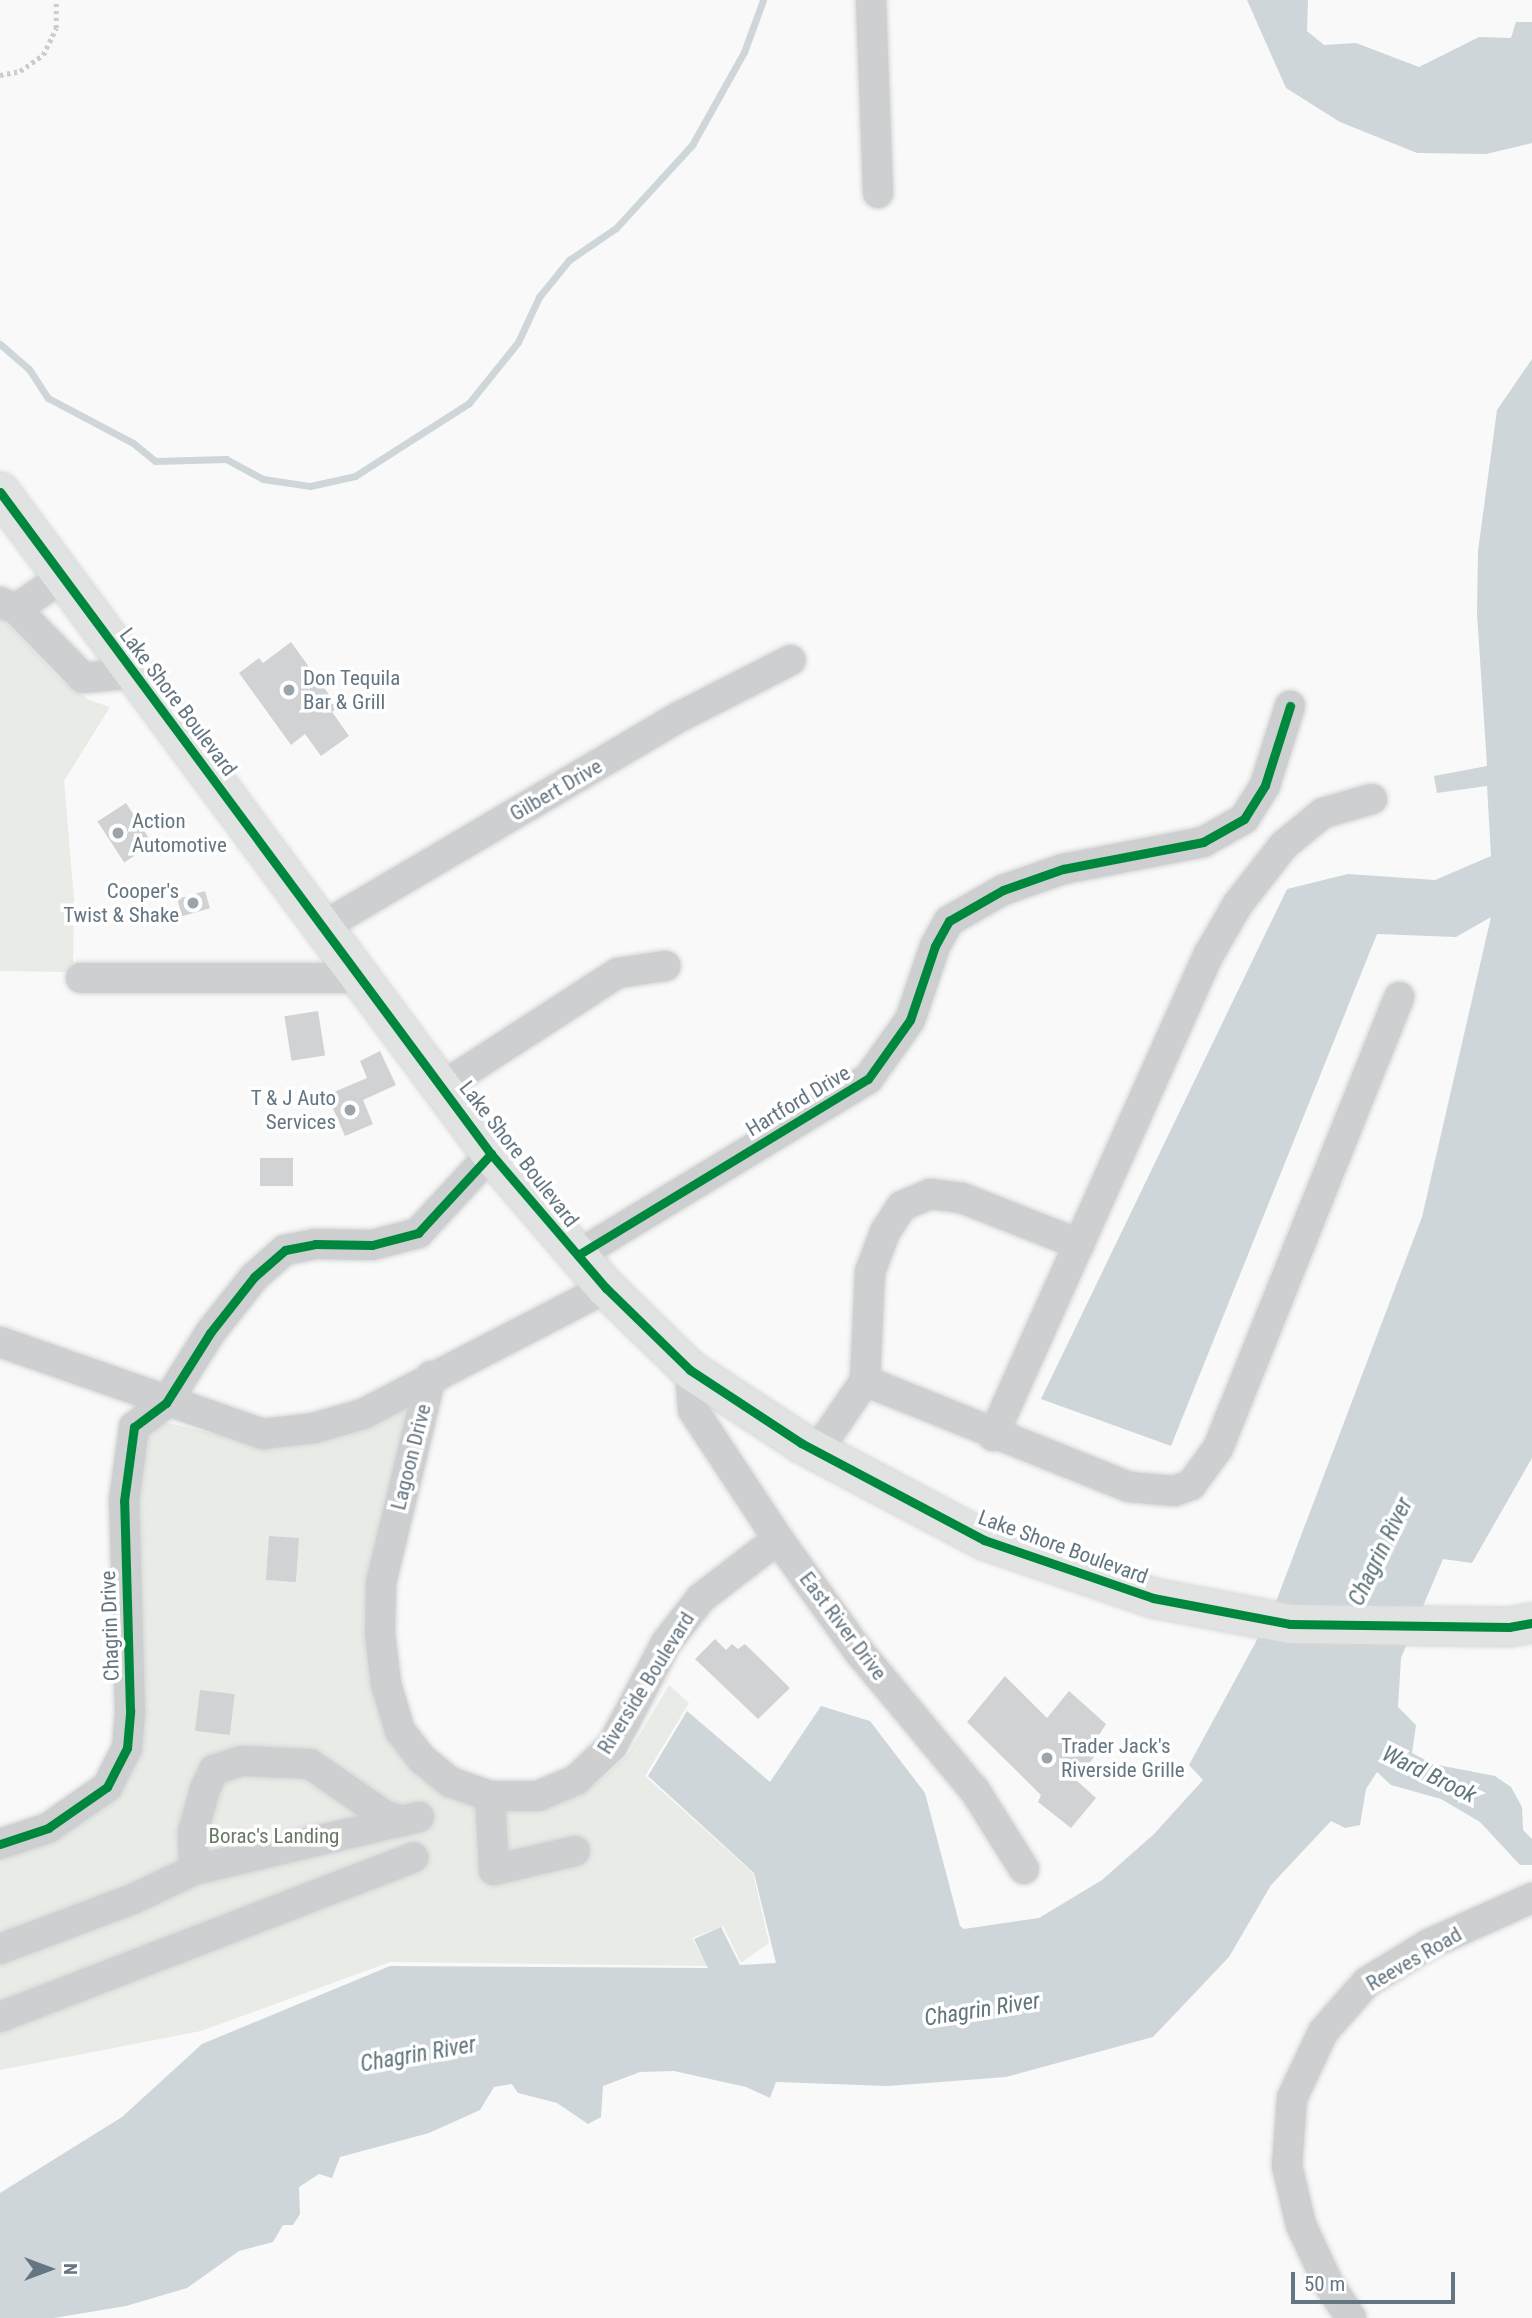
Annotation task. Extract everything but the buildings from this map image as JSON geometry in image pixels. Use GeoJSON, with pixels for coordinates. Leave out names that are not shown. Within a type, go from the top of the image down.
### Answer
{"type":"FeatureCollection","features":[{"type":"Feature","properties":{"kind":"main road","name":"Lake Shore Boulevard"},"geometry":{"type":"LineString","coordinates":[[0,494],[491,1153],[606,1288],[690,1370],[817,1451],[984,1539],[1153,1598],[1290,1624],[1521,1625]]}},
{"type":"Feature","properties":{"kind":"street"},"geometry":{"type":"LineString","coordinates":[[871,0],[878,193]]}},
{"type":"Feature","properties":{"kind":"street"},"geometry":{"type":"LineString","coordinates":[[64,577],[8,605],[83,678],[135,673]]}},
{"type":"Feature","properties":{"kind":"street","name":"Gilbert Drive"},"geometry":{"type":"LineString","coordinates":[[324,926],[681,716],[791,660]]}},
{"type":"Feature","properties":{"kind":"street","name":"Hartford Drive"},"geometry":{"type":"LineString","coordinates":[[578,1255],[868,1079],[910,1020],[935,946],[949,921],[1003,890],[1063,869],[1203,842],[1244,819],[1265,785],[1290,706]]}},
{"type":"Feature","properties":{"kind":"street"},"geometry":{"type":"LineString","coordinates":[[993,1436],[1209,954],[1238,904],[1284,845],[1323,813],[1372,799]]}},
{"type":"Feature","properties":{"kind":"street"},"geometry":{"type":"LineString","coordinates":[[443,1086],[618,973],[664,966]]}},
{"type":"Feature","properties":{"kind":"street"},"geometry":{"type":"LineString","coordinates":[[81,978],[362,978]]}},
{"type":"Feature","properties":{"kind":"street"},"geometry":{"type":"LineString","coordinates":[[864,1381],[993,1436],[1129,1487],[1174,1491],[1191,1485],[1218,1448],[1399,997]]}},
{"type":"Feature","properties":{"kind":"street","name":"Chagrin Drive"},"geometry":{"type":"LineString","coordinates":[[0,1844],[48,1828],[107,1787],[127,1748],[130,1710],[124,1501],[134,1427],[166,1403],[239,1296],[285,1250],[315,1244],[383,1244],[418,1233],[491,1153]]}},
{"type":"Feature","properties":{"kind":"street"},"geometry":{"type":"LineString","coordinates":[[817,1451],[864,1381],[870,1272],[885,1232],[902,1206],[930,1194],[962,1198],[1079,1244]]}},
{"type":"Feature","properties":{"kind":"street","name":"Lagoon Drive"},"geometry":{"type":"LineString","coordinates":[[400,1731],[386,1684],[381,1582],[431,1376],[606,1288]]}},
{"type":"Feature","properties":{"kind":"street"},"geometry":{"type":"LineString","coordinates":[[0,1342],[166,1403],[263,1434],[314,1428],[363,1414],[431,1376]]}},
{"type":"Feature","properties":{"kind":"street","name":"East River Drive"},"geometry":{"type":"LineString","coordinates":[[690,1370],[693,1410],[778,1539],[860,1653],[975,1791],[1024,1869]]}},
{"type":"Feature","properties":{"kind":"street","name":"Riverside Boulevard"},"geometry":{"type":"LineString","coordinates":[[400,1731],[423,1760],[450,1782],[491,1796],[538,1796],[576,1780],[611,1746],[666,1643],[701,1598],[778,1539]]}},
{"type":"Feature","properties":{"kind":"street"},"geometry":{"type":"LineString","coordinates":[[0,1949],[133,1899],[194,1870],[411,1819],[384,1815],[310,1763],[242,1761],[214,1770],[205,1789],[193,1832],[194,1870]]}},
{"type":"Feature","properties":{"kind":"street"},"geometry":{"type":"LineString","coordinates":[[491,1796],[494,1870],[575,1851]]}},
{"type":"Feature","properties":{"kind":"street"},"geometry":{"type":"LineString","coordinates":[[0,2017],[413,1857]]}},
{"type":"Feature","properties":{"kind":"street","name":"Reeves Road"},"geometry":{"type":"LineString","coordinates":[[1351,2318],[1328,2283],[1301,2225],[1287,2166],[1292,2098],[1323,2032],[1367,1982],[1429,1944],[1532,1898]]}},
{"type":"Feature","properties":{"kind":"path"},"geometry":{"type":"LineString","coordinates":[[0,75],[30,65],[47,49],[57,28],[56,0]]}},
{"type":"Feature","properties":{"kind":"green space"},"geometry":{"type":"Polygon","coordinates":[[[0,616],[59,678],[89,700],[110,707],[64,781],[74,898],[73,972],[0,971],[0,616]]]}},
{"type":"Feature","properties":{"kind":"green space","name":"Borac's Landing"},"geometry":{"type":"Polygon","coordinates":[[[395,1408],[406,1411],[413,1425],[370,1615],[423,1770],[550,1804],[596,1784],[627,1756],[669,1685],[689,1703],[645,1776],[753,1873],[769,1943],[741,1963],[723,1926],[692,1938],[708,1966],[390,1962],[201,2031],[0,2070],[0,1855],[112,1793],[143,1439],[160,1421],[227,1437],[395,1408]]]}},
{"type":"Feature","properties":{"kind":"water"},"geometry":{"type":"Polygon","coordinates":[[[1247,0],[1308,0],[1307,31],[1324,45],[1356,43],[1419,67],[1479,37],[1511,38],[1516,22],[1532,22],[1532,143],[1486,154],[1417,153],[1340,122],[1286,88],[1247,0]]]}},
{"type":"Feature","properties":{"kind":"water"},"geometry":{"type":"Polygon","coordinates":[[[1532,359],[1532,1458],[1472,1563],[1443,1559],[1401,1658],[1398,1707],[1416,1725],[1412,1753],[1433,1764],[1495,1776],[1511,1787],[1522,1807],[1523,1830],[1532,1839],[1532,1865],[1520,1865],[1480,1822],[1441,1799],[1391,1785],[1377,1772],[1366,1789],[1360,1825],[1345,1828],[1331,1821],[1271,1885],[1229,1957],[1153,2037],[1006,2077],[888,2086],[776,2082],[770,2098],[746,2087],[674,2071],[640,2072],[603,2086],[601,2117],[588,2124],[557,2103],[518,2093],[512,2084],[494,2087],[480,2110],[429,2133],[340,2157],[332,2178],[319,2174],[299,2187],[300,2214],[293,2225],[283,2225],[273,2242],[239,2251],[187,2288],[126,2306],[54,2318],[0,2318],[0,2193],[122,2117],[202,2044],[390,1966],[708,1968],[694,1939],[721,1927],[740,1965],[776,1963],[754,1873],[648,1776],[687,1711],[770,1782],[821,1706],[870,1721],[925,1793],[960,1926],[964,1929],[1039,1918],[1102,1880],[1154,1834],[1203,1780],[1189,1765],[1272,1612],[1422,1217],[1491,917],[1456,937],[1377,934],[1171,1446],[1041,1399],[1287,889],[1348,874],[1435,880],[1491,856],[1487,786],[1437,793],[1434,776],[1487,766],[1477,613],[1478,551],[1497,410],[1532,359]]]}},
{"type":"Feature","properties":{"kind":"waterway"},"geometry":{"type":"LineString","coordinates":[[0,344],[29,369],[48,398],[133,443],[155,461],[226,459],[263,479],[310,486],[355,476],[469,403],[518,342],[539,297],[569,260],[616,228],[692,145],[744,52],[763,0]]}},
{"type":"Feature","properties":{"kind":"cycle path"},"geometry":{"type":"LineString","coordinates":[[0,492],[491,1154],[606,1288],[690,1370],[801,1443],[984,1540],[1153,1598],[1290,1624],[1509,1627],[1532,1623]]}},
{"type":"Feature","properties":{"kind":"cycle path"},"geometry":{"type":"LineString","coordinates":[[578,1255],[868,1079],[910,1020],[935,946],[949,921],[1003,890],[1063,869],[1203,842],[1244,819],[1265,785],[1290,706]]}},
{"type":"Feature","properties":{"kind":"cycle path"},"geometry":{"type":"LineString","coordinates":[[0,1844],[48,1828],[107,1787],[127,1748],[130,1710],[124,1501],[134,1427],[166,1403],[210,1333],[254,1277],[285,1250],[315,1244],[372,1245],[418,1233],[491,1154]]}},
{"type":"Feature","properties":{"kind":"place","name":"Don Tequila Bar & Grill"},"geometry":{"type":"Point","coordinates":[289,690]}},
{"type":"Feature","properties":{"kind":"place","name":"Action Automotive"},"geometry":{"type":"Point","coordinates":[118,833]}},
{"type":"Feature","properties":{"kind":"place","name":"Cooper's Twist & Shake"},"geometry":{"type":"Point","coordinates":[193,903]}},
{"type":"Feature","properties":{"kind":"place","name":"T & J Auto Services"},"geometry":{"type":"Point","coordinates":[350,1110]}},
{"type":"Feature","properties":{"kind":"place","name":"Trader Jack's Riverside Grille"},"geometry":{"type":"Point","coordinates":[1047,1758]}},
{"type":"Feature","properties":{"kind":"water label","name":"Chagrin River"},"geometry":{"type":"Point","coordinates":[1381,1552]}},
{"type":"Feature","properties":{"kind":"water label","name":"Ward Brook"},"geometry":{"type":"Point","coordinates":[1429,1775]}},
{"type":"Feature","properties":{"kind":"water label","name":"Chagrin River"},"geometry":{"type":"Point","coordinates":[982,2010]}},
{"type":"Feature","properties":{"kind":"water label","name":"Chagrin River"},"geometry":{"type":"Point","coordinates":[418,2055]}}]}
